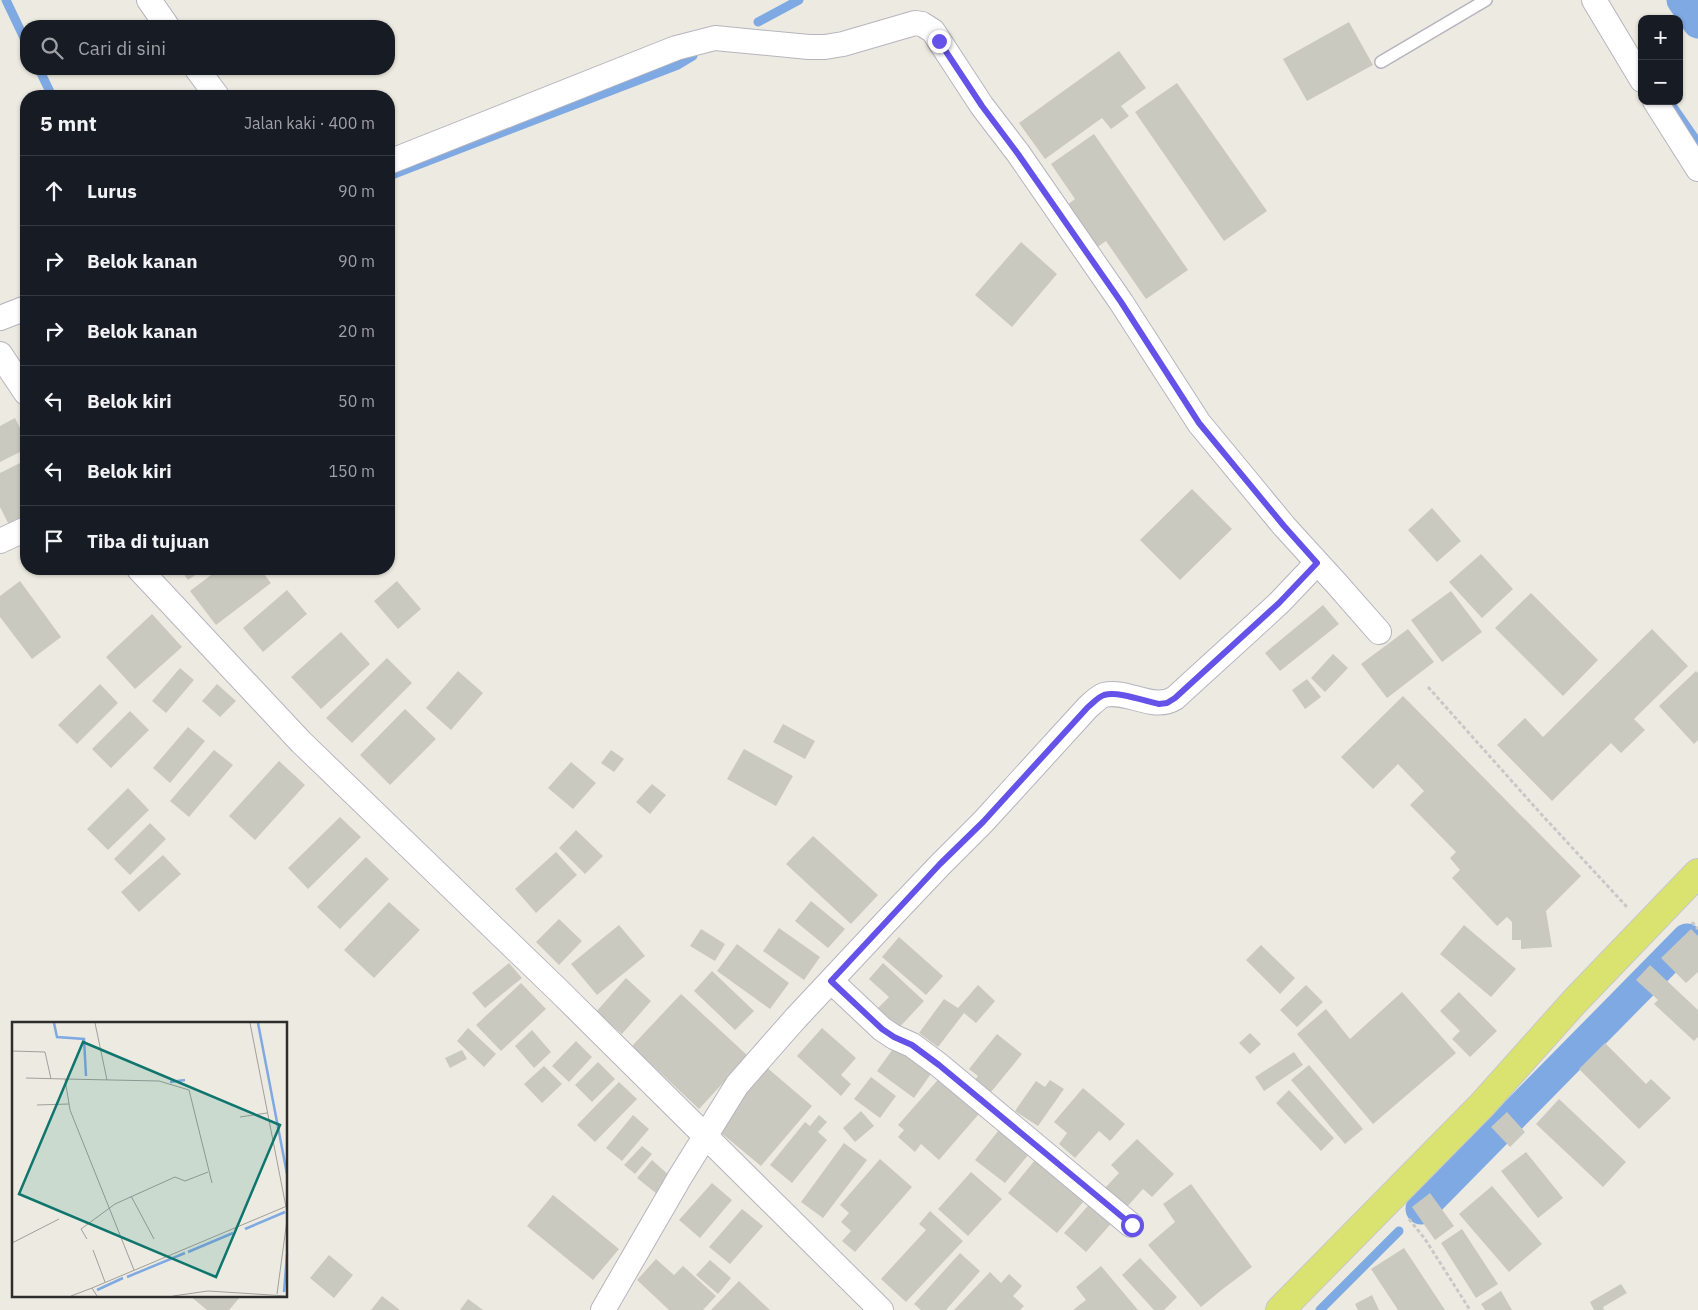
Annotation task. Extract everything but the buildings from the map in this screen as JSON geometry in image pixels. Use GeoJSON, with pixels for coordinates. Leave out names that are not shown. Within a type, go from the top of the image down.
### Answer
{"type":"FeatureCollection","features":[{"type":"Feature","properties":{"kind":"main road"},"geometry":{"type":"LineString","coordinates":[[1280,1310],[1482,1105],[1576,1001],[1698,873]]}},
{"type":"Feature","properties":{"kind":"street"},"geometry":{"type":"LineString","coordinates":[[149,0],[163,20]]}},
{"type":"Feature","properties":{"kind":"street"},"geometry":{"type":"LineString","coordinates":[[1594,0],[1638,73]]}},
{"type":"Feature","properties":{"kind":"street"},"geometry":{"type":"LineString","coordinates":[[395,160],[676,48],[701,41],[715,38],[825,47],[843,44],[915,23],[922,24],[933,31],[982,106],[1018,154],[1121,302],[1199,423],[1284,526],[1379,632]]}},
{"type":"Feature","properties":{"kind":"street"},"geometry":{"type":"LineString","coordinates":[[201,75],[213,90]]}},
{"type":"Feature","properties":{"kind":"street"},"geometry":{"type":"LineString","coordinates":[[1658,105],[1698,169]]}},
{"type":"Feature","properties":{"kind":"street"},"geometry":{"type":"LineString","coordinates":[[0,318],[20,310]]}},
{"type":"Feature","properties":{"kind":"street"},"geometry":{"type":"LineString","coordinates":[[0,354],[20,384]]}},
{"type":"Feature","properties":{"kind":"street"},"geometry":{"type":"LineString","coordinates":[[0,541],[20,532]]}},
{"type":"Feature","properties":{"kind":"street"},"geometry":{"type":"LineString","coordinates":[[603,1310],[704,1136],[737,1085],[831,981],[940,864],[983,822],[1092,703],[1104,696],[1113,695],[1159,704],[1167,703],[1175,698],[1279,603],[1317,563]]}},
{"type":"Feature","properties":{"kind":"street"},"geometry":{"type":"LineString","coordinates":[[145,575],[301,742],[559,991],[881,1310]]}},
{"type":"Feature","properties":{"kind":"street"},"geometry":{"type":"LineString","coordinates":[[831,981],[882,1029],[912,1045],[939,1065],[1132,1225]]}},
{"type":"Feature","properties":{"kind":"lane"},"geometry":{"type":"LineString","coordinates":[[1381,62],[1486,0]]}},
{"type":"Feature","properties":{"kind":"path"},"geometry":{"type":"LineString","coordinates":[[1428,687],[1646,928]]}},
{"type":"Feature","properties":{"kind":"path"},"geometry":{"type":"LineString","coordinates":[[1391,1198],[1425,1239],[1470,1310]]}},
{"type":"Feature","properties":{"kind":"waterway"},"geometry":{"type":"LineString","coordinates":[[6,0],[20,29]]}},
{"type":"Feature","properties":{"kind":"waterway"},"geometry":{"type":"LineString","coordinates":[[758,22],[799,0]]}},
{"type":"Feature","properties":{"kind":"waterway"},"geometry":{"type":"LineString","coordinates":[[1682,0],[1698,23]]}},
{"type":"Feature","properties":{"kind":"waterway"},"geometry":{"type":"LineString","coordinates":[[395,174],[678,65],[693,56]]}},
{"type":"Feature","properties":{"kind":"waterway"},"geometry":{"type":"LineString","coordinates":[[42,75],[49,90]]}},
{"type":"Feature","properties":{"kind":"waterway"},"geometry":{"type":"LineString","coordinates":[[1672,105],[1698,143]]}},
{"type":"Feature","properties":{"kind":"waterway"},"geometry":{"type":"LineString","coordinates":[[1421,1209],[1687,939]]}},
{"type":"Feature","properties":{"kind":"waterway"},"geometry":{"type":"LineString","coordinates":[[1320,1310],[1399,1231]]}},
{"type":"Feature","properties":{"kind":"route"},"geometry":{"type":"LineString","coordinates":[[939,41],[982,106],[1018,154],[1121,302],[1199,423],[1317,563],[1279,603],[1175,698],[1167,703],[1159,704],[1126,696],[1113,695],[1097,699],[831,981],[882,1029],[912,1045],[939,1065],[1132,1225]]}}]}
